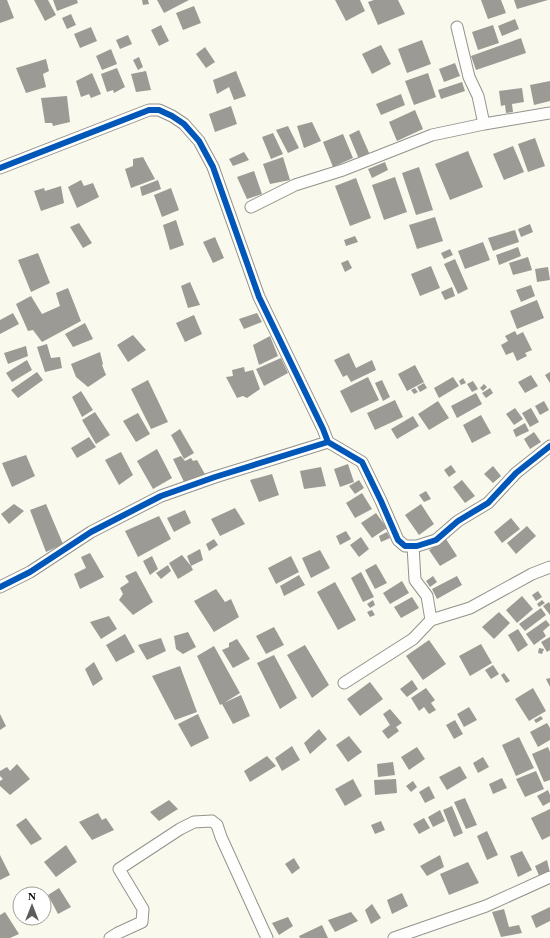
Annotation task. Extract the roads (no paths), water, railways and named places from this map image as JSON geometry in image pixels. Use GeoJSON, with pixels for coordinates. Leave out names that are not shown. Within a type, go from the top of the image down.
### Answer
{"type":"FeatureCollection","features":[{"type":"Feature","properties":{"kind":"street"},"geometry":{"type":"LineString","coordinates":[[457,27],[469,77],[478,96],[484,124]]}},
{"type":"Feature","properties":{"kind":"street"},"geometry":{"type":"LineString","coordinates":[[0,168],[149,110],[160,110],[184,124],[199,141],[213,167],[259,297],[324,429],[328,442],[362,462],[398,540],[405,546],[413,546],[436,540],[458,521],[488,503],[516,473],[550,446]]}},
{"type":"Feature","properties":{"kind":"street"},"geometry":{"type":"LineString","coordinates":[[251,207],[295,185],[343,170],[432,135],[484,124],[550,113]]}},
{"type":"Feature","properties":{"kind":"street"},"geometry":{"type":"LineString","coordinates":[[0,587],[30,572],[91,532],[161,496],[215,476],[328,442]]}},
{"type":"Feature","properties":{"kind":"street"},"geometry":{"type":"LineString","coordinates":[[413,546],[415,580],[427,596],[432,620]]}},
{"type":"Feature","properties":{"kind":"street"},"geometry":{"type":"LineString","coordinates":[[344,683],[413,639],[432,620],[470,608],[532,574],[550,567]]}},
{"type":"Feature","properties":{"kind":"street"},"geometry":{"type":"LineString","coordinates":[[110,938],[118,932],[142,922],[143,908],[119,869],[180,829],[194,822],[204,821],[212,821],[217,824],[221,837],[267,938]]}},
{"type":"Feature","properties":{"kind":"street"},"geometry":{"type":"LineString","coordinates":[[394,938],[486,906],[550,877]]}}]}
